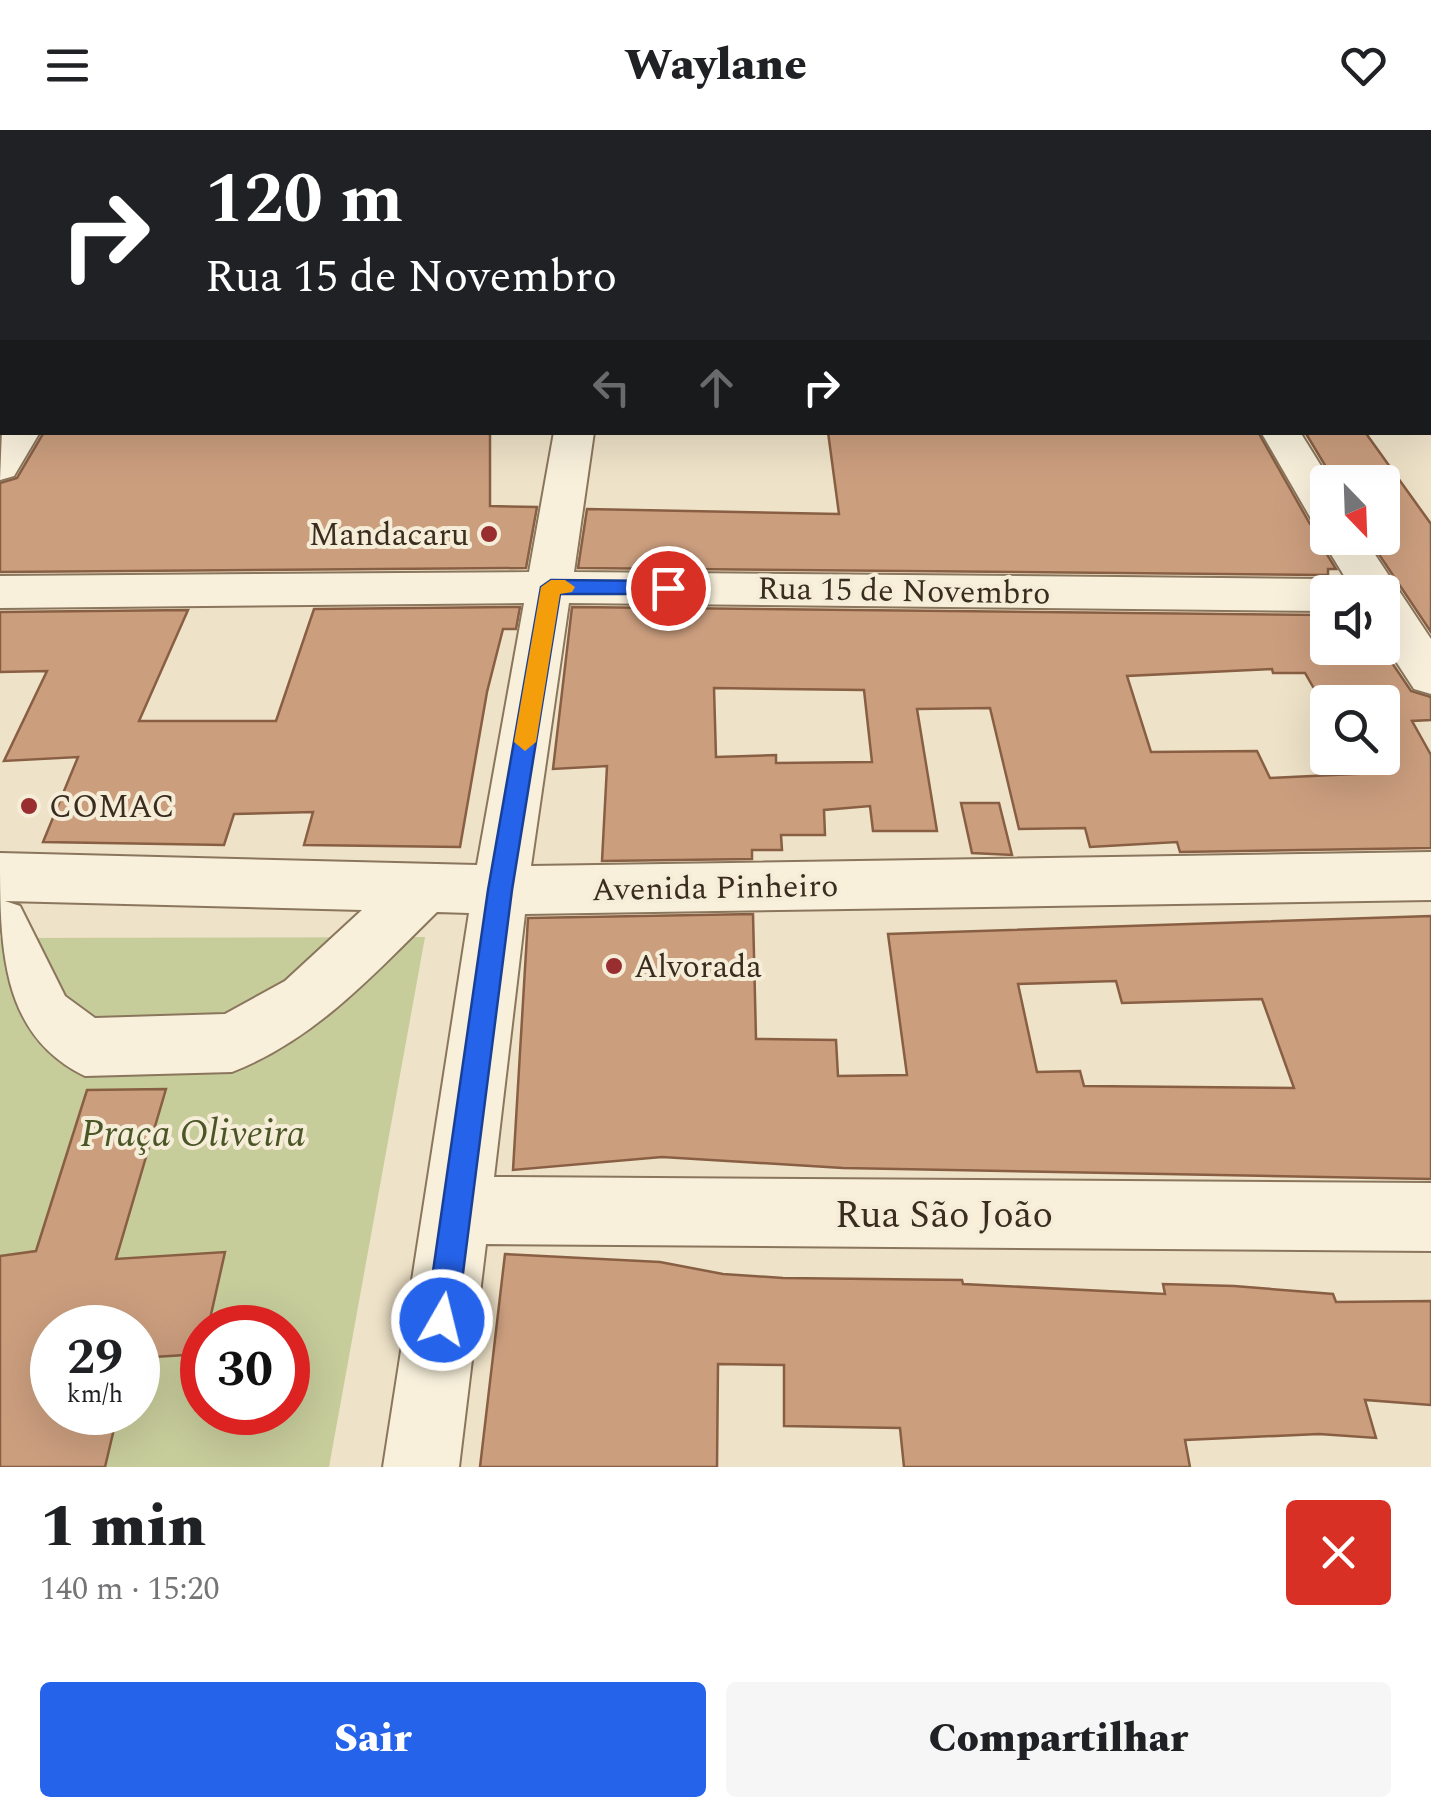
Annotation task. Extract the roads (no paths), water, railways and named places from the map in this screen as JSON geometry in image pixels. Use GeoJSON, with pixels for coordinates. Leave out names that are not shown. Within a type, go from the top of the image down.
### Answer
{"type":"FeatureCollection","features":[{"type":"Feature","properties":{"kind":"street"},"geometry":{"type":"LineString","coordinates":[[0,466],[19,435]]}},
{"type":"Feature","properties":{"kind":"street"},"geometry":{"type":"LineString","coordinates":[[422,1467],[500,890],[574,435]]}},
{"type":"Feature","properties":{"kind":"street"},"geometry":{"type":"LineString","coordinates":[[1282,435],[1310,482]]}},
{"type":"Feature","properties":{"kind":"street","name":"Rua 15 de Novembro"},"geometry":{"type":"LineString","coordinates":[[0,592],[551,587],[1310,594]]}},
{"type":"Feature","properties":{"kind":"street"},"geometry":{"type":"LineString","coordinates":[[1400,594],[1431,594]]}},
{"type":"Feature","properties":{"kind":"street"},"geometry":{"type":"LineString","coordinates":[[1400,630],[1431,676]]}},
{"type":"Feature","properties":{"kind":"street","name":"Avenida Pinheiro"},"geometry":{"type":"LineString","coordinates":[[0,877],[500,890],[1431,876]]}},
{"type":"Feature","properties":{"kind":"street"},"geometry":{"type":"LineString","coordinates":[[0,924],[44,1016],[85,1047],[232,1043],[306,1000],[424,888]]}},
{"type":"Feature","properties":{"kind":"street","name":"Rua São João"},"geometry":{"type":"LineString","coordinates":[[457,1210],[1431,1218]]}},
{"type":"Feature","properties":{"kind":"place","name":"Mandacaru"},"geometry":{"type":"Point","coordinates":[489,534]}},
{"type":"Feature","properties":{"kind":"place","name":"COMAC"},"geometry":{"type":"Point","coordinates":[29,806]}},
{"type":"Feature","properties":{"kind":"place","name":"Alvorada"},"geometry":{"type":"Point","coordinates":[614,966]}},
{"type":"Feature","properties":{"kind":"park label","name":"Praça Oliveira"},"geometry":{"type":"Point","coordinates":[193,1133]}}]}
